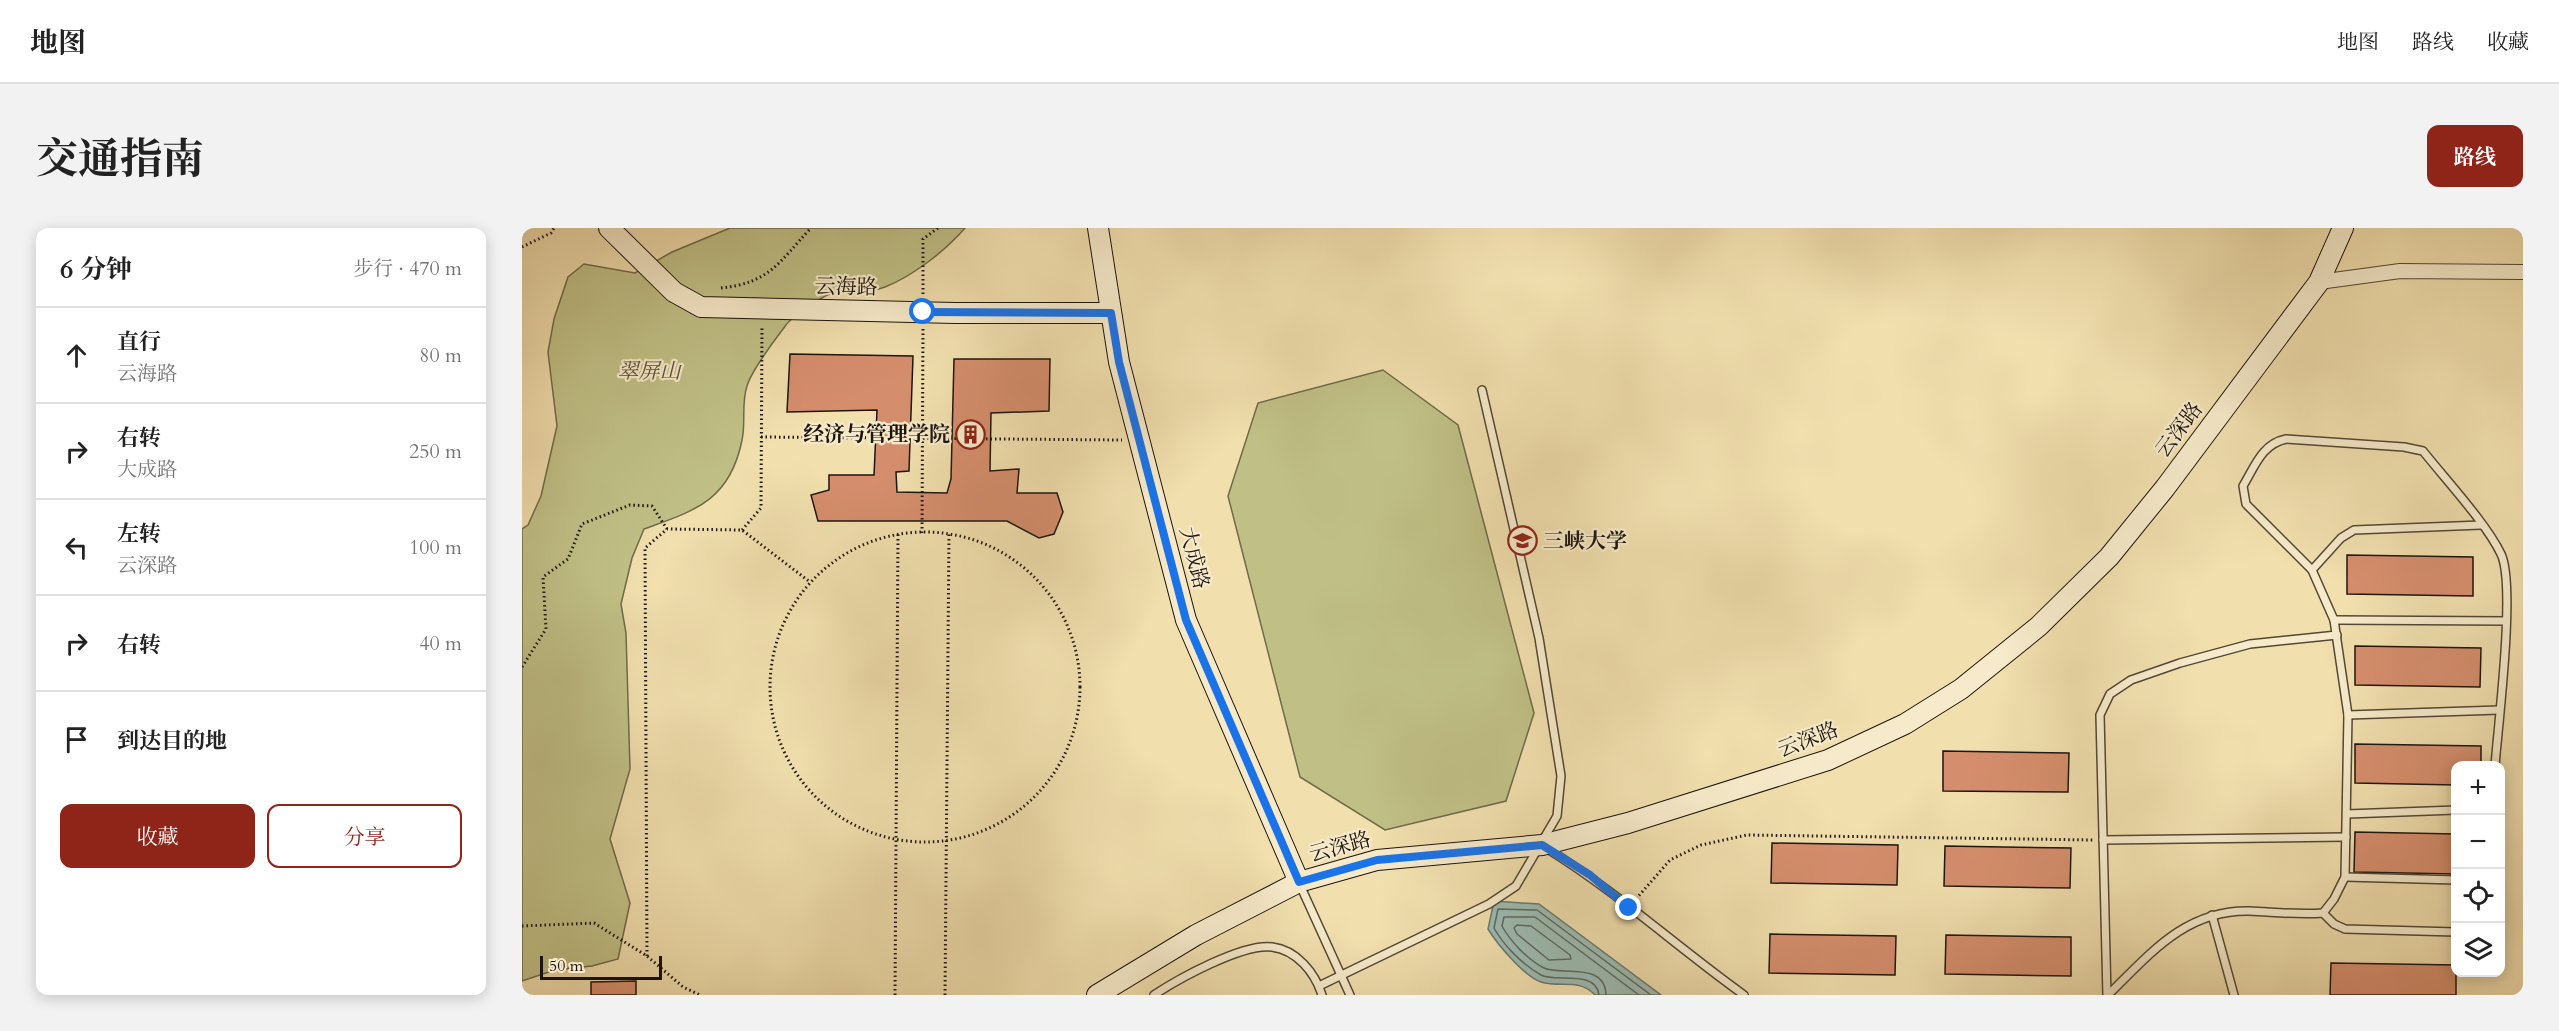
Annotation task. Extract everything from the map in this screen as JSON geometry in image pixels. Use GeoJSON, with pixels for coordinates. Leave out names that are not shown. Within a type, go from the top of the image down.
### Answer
{"type":"FeatureCollection","features":[{"type":"Feature","properties":{"kind":"street","name":"云海路"},"geometry":{"type":"LineString","coordinates":[[609,228],[674,292],[701,307],[1111,313]]}},
{"type":"Feature","properties":{"kind":"street","name":"大成路"},"geometry":{"type":"LineString","coordinates":[[1098,228],[1119,362],[1186,620],[1299,882]]}},
{"type":"Feature","properties":{"kind":"street","name":"云深路"},"geometry":{"type":"LineString","coordinates":[[1097,995],[1196,935],[1299,882],[1377,860],[1542,845],[1734,792],[1828,760],[1905,724],[1961,690],[2039,626],[2109,556],[2165,488],[2319,282],[2343,228]]}},
{"type":"Feature","properties":{"kind":"street"},"geometry":{"type":"LineString","coordinates":[[2319,282],[2400,271],[2523,272]]}},
{"type":"Feature","properties":{"kind":"lane"},"geometry":{"type":"LineString","coordinates":[[1319,986],[1494,901],[1516,886],[1557,816],[1561,776],[1539,638],[1482,390]]}},
{"type":"Feature","properties":{"kind":"lane"},"geometry":{"type":"LineString","coordinates":[[2323,913],[2345,877],[2348,715],[2334,620],[2312,570],[2246,504],[2243,486],[2265,450],[2274,441],[2286,439],[2333,442],[2404,447],[2423,451],[2502,555],[2506,577],[2506,621],[2495,761]]}},
{"type":"Feature","properties":{"kind":"lane"},"geometry":{"type":"LineString","coordinates":[[2312,570],[2341,538],[2354,530],[2481,525]]}},
{"type":"Feature","properties":{"kind":"lane"},"geometry":{"type":"LineString","coordinates":[[2334,620],[2506,621]]}},
{"type":"Feature","properties":{"kind":"lane"},"geometry":{"type":"LineString","coordinates":[[2108,995],[2100,715],[2110,694],[2131,680],[2230,649],[2337,635]]}},
{"type":"Feature","properties":{"kind":"lane"},"geometry":{"type":"LineString","coordinates":[[2348,715],[2499,710]]}},
{"type":"Feature","properties":{"kind":"lane"},"geometry":{"type":"LineString","coordinates":[[2347,814],[2451,810]]}},
{"type":"Feature","properties":{"kind":"lane"},"geometry":{"type":"LineString","coordinates":[[2103,840],[2346,837]]}},
{"type":"Feature","properties":{"kind":"lane"},"geometry":{"type":"LineString","coordinates":[[1542,845],[1590,875],[1629,908],[1744,995]]}},
{"type":"Feature","properties":{"kind":"lane"},"geometry":{"type":"LineString","coordinates":[[2345,877],[2451,880]]}},
{"type":"Feature","properties":{"kind":"lane"},"geometry":{"type":"LineString","coordinates":[[1299,882],[1350,995]]}},
{"type":"Feature","properties":{"kind":"lane"},"geometry":{"type":"LineString","coordinates":[[2108,995],[2173,933],[2212,915],[2248,911],[2296,915],[2323,913],[2334,924],[2345,929],[2451,932]]}},
{"type":"Feature","properties":{"kind":"lane"},"geometry":{"type":"LineString","coordinates":[[2212,915],[2234,995]]}},
{"type":"Feature","properties":{"kind":"lane"},"geometry":{"type":"LineString","coordinates":[[1154,995],[1180,978],[1258,947],[1273,947],[1292,953],[1316,976],[1322,995]]}},
{"type":"Feature","properties":{"kind":"path"},"geometry":{"type":"LineString","coordinates":[[522,247],[551,233],[554,228]]}},
{"type":"Feature","properties":{"kind":"path"},"geometry":{"type":"LineString","coordinates":[[746,286],[767,276],[811,228]]}},
{"type":"Feature","properties":{"kind":"path"},"geometry":{"type":"LineString","coordinates":[[922,533],[924,239],[938,228]]}},
{"type":"Feature","properties":{"kind":"path"},"geometry":{"type":"LineString","coordinates":[[742,530],[761,508],[762,309]]}},
{"type":"Feature","properties":{"kind":"path"},"geometry":{"type":"LineString","coordinates":[[761,437],[1139,440]]}},
{"type":"Feature","properties":{"kind":"path"},"geometry":{"type":"LineString","coordinates":[[522,667],[546,629],[543,577],[568,559],[582,524],[630,504],[652,506],[667,529]]}},
{"type":"Feature","properties":{"kind":"path"},"geometry":{"type":"LineString","coordinates":[[647,956],[645,548],[667,529],[742,530],[810,582]]}},
{"type":"Feature","properties":{"kind":"path"},"geometry":{"type":"LineString","coordinates":[[945,995],[949,532]]}},
{"type":"Feature","properties":{"kind":"path"},"geometry":{"type":"LineString","coordinates":[[949,532],[999,549],[1040,580],[1069,624],[1082,674],[1077,726],[1056,773],[1020,811],[974,835],[922,843],[872,834],[828,809],[793,771],[773,724],[769,674],[782,624],[810,582],[850,550],[898,533],[922,533],[949,532]]}},
{"type":"Feature","properties":{"kind":"path"},"geometry":{"type":"LineString","coordinates":[[895,995],[898,533]]}},
{"type":"Feature","properties":{"kind":"path"},"geometry":{"type":"LineString","coordinates":[[1629,908],[1670,860],[1701,845],[1747,835],[2103,840]]}},
{"type":"Feature","properties":{"kind":"path"},"geometry":{"type":"LineString","coordinates":[[522,926],[594,923],[647,956],[683,987],[700,995]]}},
{"type":"Feature","properties":{"kind":"green space","name":"翠屏山"},"geometry":{"type":"Polygon","coordinates":[[[730,228],[965,228],[928,262],[896,282],[872,291],[827,295],[807,307],[789,322],[764,355],[747,386],[742,440],[729,477],[707,501],[694,509],[644,529],[632,558],[621,604],[626,633],[630,769],[610,839],[630,903],[618,959],[592,966],[555,970],[522,981],[522,529],[528,525],[541,496],[557,426],[548,352],[554,319],[568,277],[584,264],[635,273],[672,252],[730,228]]]}},
{"type":"Feature","properties":{"kind":"green space"},"geometry":{"type":"Polygon","coordinates":[[[1383,370],[1458,425],[1534,713],[1506,801],[1385,830],[1300,777],[1228,496],[1258,403],[1383,370]]]}},
{"type":"Feature","properties":{"kind":"water"},"geometry":{"type":"Polygon","coordinates":[[[1494,901],[1539,904],[1661,995],[1595,995],[1576,985],[1548,984],[1534,979],[1512,959],[1488,929],[1494,901]]]}},
{"type":"Feature","properties":{"kind":"building","name":"经济与管理学院"},"geometry":{"type":"Polygon","coordinates":[[[790,354],[913,356],[909,471],[896,472],[897,492],[947,493],[951,479],[954,359],[1050,359],[1049,411],[991,413],[990,471],[1019,469],[1017,493],[1057,493],[1063,512],[1054,534],[1039,538],[1007,521],[818,521],[811,495],[829,490],[829,475],[874,475],[877,410],[787,412],[790,354]]]}},
{"type":"Feature","properties":{"kind":"building"},"geometry":{"type":"Polygon","coordinates":[[[2347,555],[2473,557],[2473,596],[2347,594],[2347,555]]]}},
{"type":"Feature","properties":{"kind":"building"},"geometry":{"type":"Polygon","coordinates":[[[2355,646],[2481,648],[2480,687],[2355,685],[2355,646]]]}},
{"type":"Feature","properties":{"kind":"building"},"geometry":{"type":"Polygon","coordinates":[[[2355,744],[2481,746],[2481,761],[2451,761],[2451,785],[2355,783],[2355,744]]]}},
{"type":"Feature","properties":{"kind":"building"},"geometry":{"type":"Polygon","coordinates":[[[1943,751],[2069,753],[2068,792],[1943,791],[1943,751]]]}},
{"type":"Feature","properties":{"kind":"building"},"geometry":{"type":"Polygon","coordinates":[[[2355,832],[2451,834],[2451,874],[2354,872],[2355,832]]]}},
{"type":"Feature","properties":{"kind":"building"},"geometry":{"type":"Polygon","coordinates":[[[1772,843],[1898,845],[1897,885],[1771,883],[1772,843]]]}},
{"type":"Feature","properties":{"kind":"building"},"geometry":{"type":"Polygon","coordinates":[[[1945,846],[2071,848],[2070,888],[1944,886],[1945,846]]]}},
{"type":"Feature","properties":{"kind":"building"},"geometry":{"type":"Polygon","coordinates":[[[1770,934],[1896,936],[1895,975],[1769,973],[1770,934]]]}},
{"type":"Feature","properties":{"kind":"building"},"geometry":{"type":"Polygon","coordinates":[[[1946,935],[2071,937],[2071,976],[1945,974],[1946,935]]]}},
{"type":"Feature","properties":{"kind":"building"},"geometry":{"type":"Polygon","coordinates":[[[2331,963],[2451,965],[2451,977],[2456,977],[2456,995],[2330,995],[2331,963]]]}},
{"type":"Feature","properties":{"kind":"building"},"geometry":{"type":"Polygon","coordinates":[[[636,981],[636,995],[591,995],[591,982],[636,981]]]}},
{"type":"Feature","properties":{"kind":"place","name":"经济与管理学院"},"geometry":{"type":"Point","coordinates":[971,434]}},
{"type":"Feature","properties":{"kind":"place","name":"三峡大学"},"geometry":{"type":"Point","coordinates":[1522,541]}},
{"type":"Feature","properties":{"kind":"route"},"geometry":{"type":"LineString","coordinates":[[923,312],[1111,313],[1119,362],[1186,620],[1299,882],[1377,860],[1542,845],[1590,875],[1629,908]]}}]}
